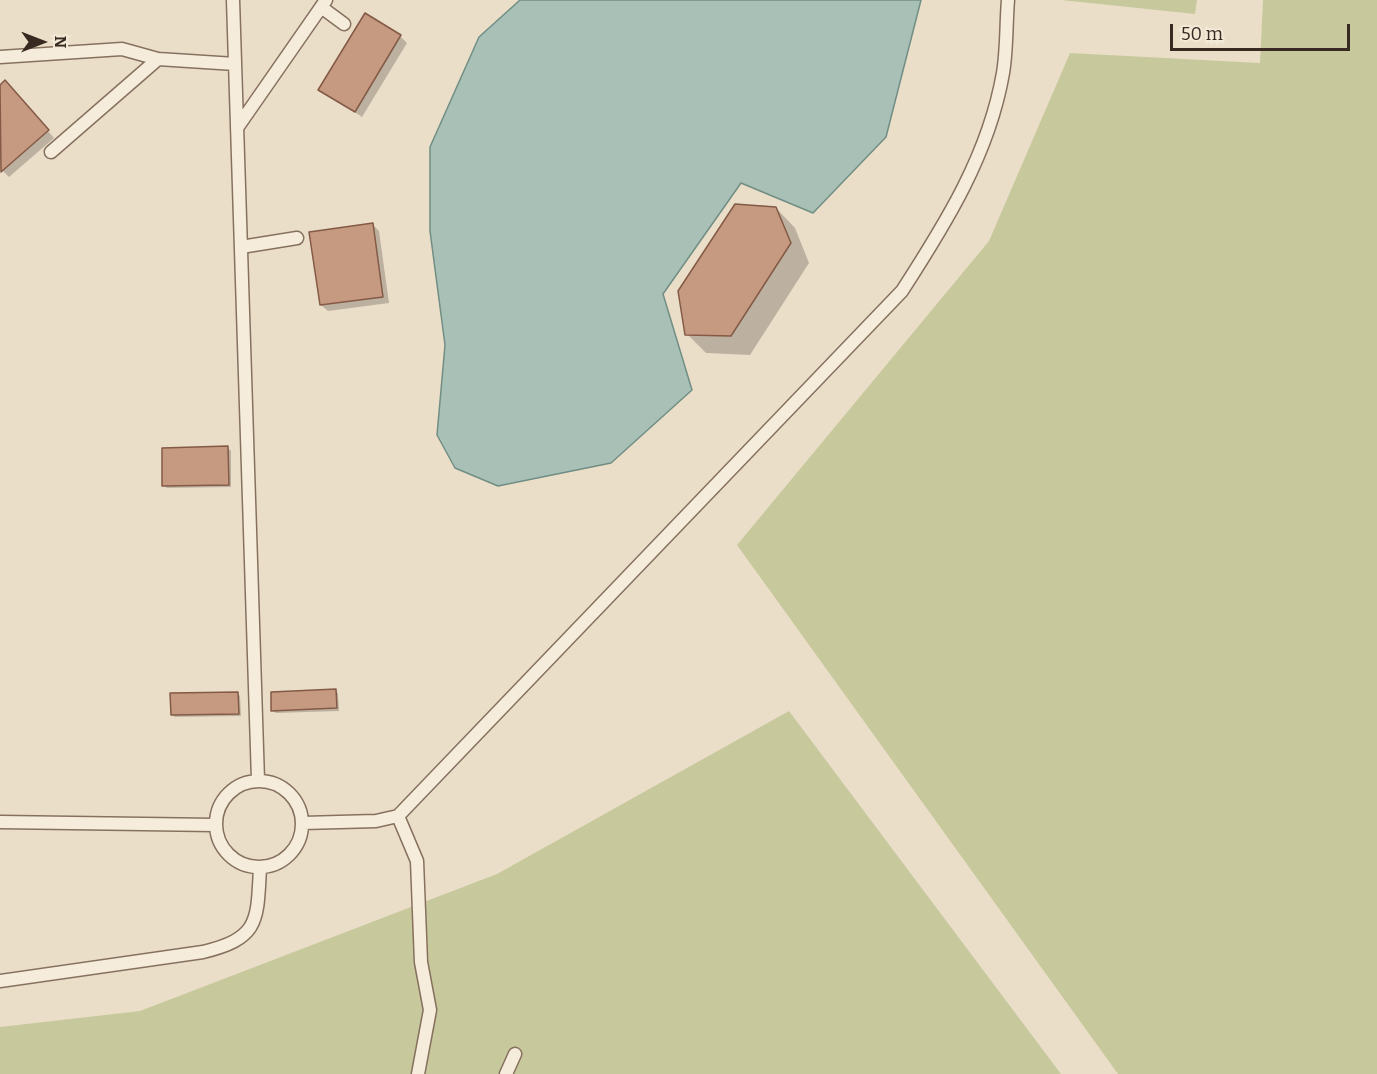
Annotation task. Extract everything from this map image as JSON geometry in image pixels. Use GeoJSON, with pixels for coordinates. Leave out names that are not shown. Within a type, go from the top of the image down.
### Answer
{"type":"FeatureCollection","features":[{"type":"Feature","properties":{"kind":"lane"},"geometry":{"type":"LineString","coordinates":[[233,0],[258,780]]}},
{"type":"Feature","properties":{"kind":"lane"},"geometry":{"type":"LineString","coordinates":[[303,823],[376,821],[398,816],[902,291],[946,222],[983,145],[1003,73],[1008,0]]}},
{"type":"Feature","properties":{"kind":"lane"},"geometry":{"type":"LineString","coordinates":[[237,128],[324,4],[344,24]]}},
{"type":"Feature","properties":{"kind":"lane"},"geometry":{"type":"LineString","coordinates":[[0,57],[122,49],[158,58],[235,64]]}},
{"type":"Feature","properties":{"kind":"lane"},"geometry":{"type":"LineString","coordinates":[[51,152],[158,58]]}},
{"type":"Feature","properties":{"kind":"lane"},"geometry":{"type":"LineString","coordinates":[[241,247],[297,238]]}},
{"type":"Feature","properties":{"kind":"lane"},"geometry":{"type":"LineString","coordinates":[[258,780],[280,786],[297,801],[303,823],[297,846],[282,862],[260,868],[238,863],[221,847],[215,825],[220,803],[236,786],[258,780]]}},
{"type":"Feature","properties":{"kind":"lane"},"geometry":{"type":"LineString","coordinates":[[398,816],[417,861],[421,962],[430,1010],[418,1074]]}},
{"type":"Feature","properties":{"kind":"lane"},"geometry":{"type":"LineString","coordinates":[[0,822],[215,825]]}},
{"type":"Feature","properties":{"kind":"lane"},"geometry":{"type":"LineString","coordinates":[[0,981],[231,946],[249,930],[258,913],[260,868]]}},
{"type":"Feature","properties":{"kind":"lane"},"geometry":{"type":"LineString","coordinates":[[506,1074],[515,1054]]}},
{"type":"Feature","properties":{"kind":"green space"},"geometry":{"type":"Polygon","coordinates":[[[1061,0],[1197,0],[1195,14],[1061,0]]]}},
{"type":"Feature","properties":{"kind":"green space"},"geometry":{"type":"Polygon","coordinates":[[[1263,0],[1377,0],[1377,1074],[1118,1074],[737,545],[989,241],[1070,53],[1260,63],[1263,0]]]}},
{"type":"Feature","properties":{"kind":"green space"},"geometry":{"type":"Polygon","coordinates":[[[789,711],[1061,1074],[0,1074],[0,1027],[140,1011],[497,874],[789,711]]]}},
{"type":"Feature","properties":{"kind":"shaded area"},"geometry":{"type":"Polygon","coordinates":[[[520,0],[921,0],[886,137],[813,213],[741,183],[663,294],[692,390],[611,463],[498,486],[455,468],[437,435],[445,345],[430,231],[430,147],[479,37],[520,0]]]}},
{"type":"Feature","properties":{"kind":"building"},"geometry":{"type":"Polygon","coordinates":[[[365,13],[401,35],[355,112],[318,90],[365,13]]]}},
{"type":"Feature","properties":{"kind":"building"},"geometry":{"type":"Polygon","coordinates":[[[5,80],[49,130],[1,172],[0,85],[5,80]]]}},
{"type":"Feature","properties":{"kind":"building"},"geometry":{"type":"Polygon","coordinates":[[[735,204],[776,207],[791,243],[731,336],[685,335],[678,291],[735,204]]]}},
{"type":"Feature","properties":{"kind":"building"},"geometry":{"type":"Polygon","coordinates":[[[373,223],[383,297],[320,305],[309,232],[373,223]]]}},
{"type":"Feature","properties":{"kind":"building"},"geometry":{"type":"Polygon","coordinates":[[[228,446],[229,485],[162,486],[162,448],[228,446]]]}},
{"type":"Feature","properties":{"kind":"building"},"geometry":{"type":"Polygon","coordinates":[[[336,689],[337,708],[271,711],[271,692],[336,689]]]}},
{"type":"Feature","properties":{"kind":"building"},"geometry":{"type":"Polygon","coordinates":[[[238,692],[239,714],[171,715],[170,693],[238,692]]]}}]}
